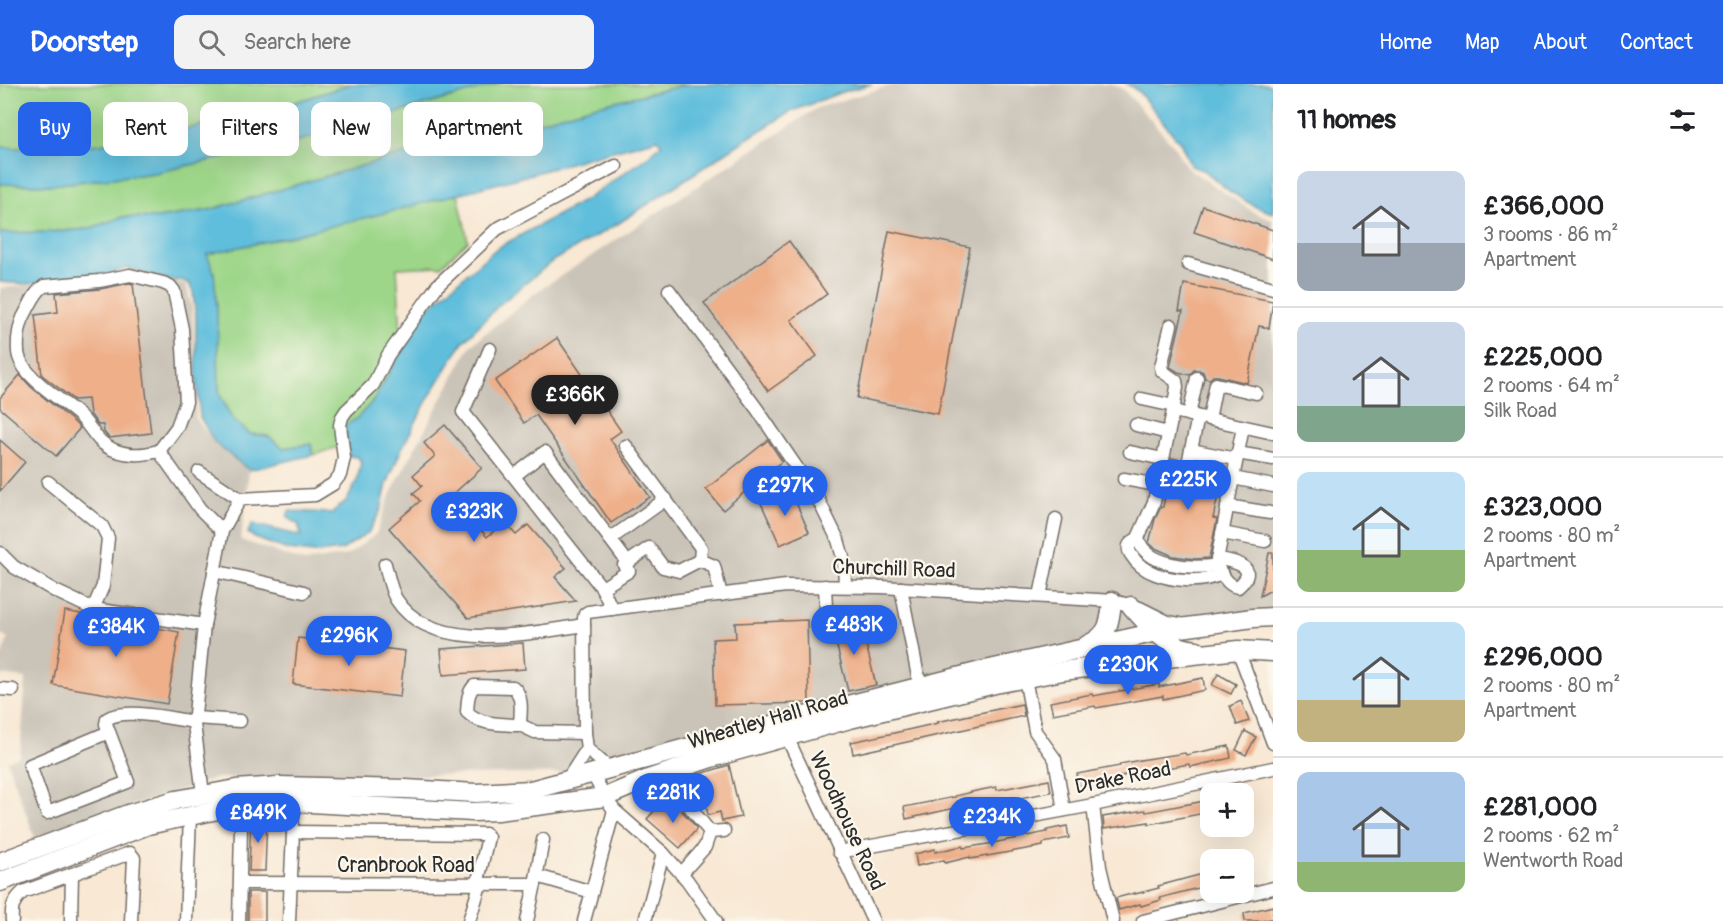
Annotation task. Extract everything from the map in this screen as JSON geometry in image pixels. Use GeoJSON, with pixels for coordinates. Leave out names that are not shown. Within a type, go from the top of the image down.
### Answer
{"type":"FeatureCollection","features":[{"type":"Feature","properties":{"kind":"highway"},"geometry":{"type":"LineString","coordinates":[[1071,651],[1091,643],[1109,627],[1112,601]]}},
{"type":"Feature","properties":{"kind":"highway"},"geometry":{"type":"LineString","coordinates":[[1131,606],[1166,642],[1185,649],[1233,650]]}},
{"type":"Feature","properties":{"kind":"highway","name":"Wheatley Hall Road"},"geometry":{"type":"LineString","coordinates":[[0,862],[128,814],[203,794],[236,789],[279,786],[476,793],[531,790],[566,781],[604,787],[920,687],[1156,633],[1273,617]]}},
{"type":"Feature","properties":{"kind":"highway","name":"Wheatley Hall Road"},"geometry":{"type":"LineString","coordinates":[[0,882],[148,825],[236,806],[292,802],[472,812],[498,811],[648,779],[711,758],[850,719],[1025,678],[1122,663],[1233,650],[1273,652]]}},
{"type":"Feature","properties":{"kind":"street"},"geometry":{"type":"LineString","coordinates":[[199,472],[240,499],[315,495],[333,484],[340,475],[344,458],[340,425],[342,417],[373,385],[388,355],[437,286],[497,229],[616,166]]}},
{"type":"Feature","properties":{"kind":"street"},"geometry":{"type":"LineString","coordinates":[[1188,264],[1273,288]]}},
{"type":"Feature","properties":{"kind":"street"},"geometry":{"type":"LineString","coordinates":[[130,275],[163,283],[174,291],[182,329],[186,402],[177,427],[159,451],[131,455],[113,450],[100,443],[81,416],[42,385],[21,363],[18,350],[22,319],[38,290],[44,286],[99,281],[130,275]]}},
{"type":"Feature","properties":{"kind":"street"},"geometry":{"type":"LineString","coordinates":[[669,290],[757,410],[818,499],[838,540],[844,561],[845,586]]}},
{"type":"Feature","properties":{"kind":"street"},"geometry":{"type":"LineString","coordinates":[[1171,325],[1161,367],[1165,375],[1176,381],[1178,387],[1154,502],[1138,538],[1139,543],[1149,554],[1185,568],[1218,566],[1222,533],[1243,427]]}},
{"type":"Feature","properties":{"kind":"street"},"geometry":{"type":"LineString","coordinates":[[490,349],[463,412],[602,588],[612,609]]}},
{"type":"Feature","properties":{"kind":"street"},"geometry":{"type":"LineString","coordinates":[[1197,378],[1199,417]]}},
{"type":"Feature","properties":{"kind":"street"},"geometry":{"type":"LineString","coordinates":[[1256,393],[1216,384],[1199,417],[1190,455],[1273,459]]}},
{"type":"Feature","properties":{"kind":"street"},"geometry":{"type":"LineString","coordinates":[[1142,399],[1199,417],[1273,433]]}},
{"type":"Feature","properties":{"kind":"street"},"geometry":{"type":"LineString","coordinates":[[1136,425],[1168,433]]}},
{"type":"Feature","properties":{"kind":"street"},"geometry":{"type":"LineString","coordinates":[[626,446],[701,548],[700,560]]}},
{"type":"Feature","properties":{"kind":"street"},"geometry":{"type":"LineString","coordinates":[[159,451],[200,509],[222,531]]}},
{"type":"Feature","properties":{"kind":"street"},"geometry":{"type":"LineString","coordinates":[[514,476],[545,452],[628,563]]}},
{"type":"Feature","properties":{"kind":"street"},"geometry":{"type":"LineString","coordinates":[[1130,452],[1163,459]]}},
{"type":"Feature","properties":{"kind":"street"},"geometry":{"type":"LineString","coordinates":[[1233,478],[1273,486]]}},
{"type":"Feature","properties":{"kind":"street"},"geometry":{"type":"LineString","coordinates":[[1124,479],[1158,485]]}},
{"type":"Feature","properties":{"kind":"street"},"geometry":{"type":"LineString","coordinates":[[48,483],[102,526],[108,538],[103,586],[93,609]]}},
{"type":"Feature","properties":{"kind":"street"},"geometry":{"type":"LineString","coordinates":[[203,794],[195,720],[204,625],[222,531],[240,499]]}},
{"type":"Feature","properties":{"kind":"street"},"geometry":{"type":"LineString","coordinates":[[610,539],[666,500]]}},
{"type":"Feature","properties":{"kind":"street"},"geometry":{"type":"LineString","coordinates":[[1227,506],[1270,513]]}},
{"type":"Feature","properties":{"kind":"street"},"geometry":{"type":"LineString","coordinates":[[1040,596],[1056,519]]}},
{"type":"Feature","properties":{"kind":"street"},"geometry":{"type":"LineString","coordinates":[[1222,533],[1264,541]]}},
{"type":"Feature","properties":{"kind":"street"},"geometry":{"type":"LineString","coordinates":[[602,588],[629,572],[624,565],[649,548],[663,567],[679,571],[700,560]]}},
{"type":"Feature","properties":{"kind":"street"},"geometry":{"type":"LineString","coordinates":[[0,553],[14,567],[55,591],[93,609],[204,625]]}},
{"type":"Feature","properties":{"kind":"street"},"geometry":{"type":"LineString","coordinates":[[700,560],[714,566],[721,595]]}},
{"type":"Feature","properties":{"kind":"street","name":"Churchill Road"},"geometry":{"type":"LineString","coordinates":[[385,564],[392,592],[408,613],[427,625],[447,632],[467,635],[510,635],[584,620],[612,609],[786,586],[901,588],[1112,601],[1140,608],[1168,622],[1199,626]]}},
{"type":"Feature","properties":{"kind":"street"},"geometry":{"type":"LineString","coordinates":[[214,571],[304,592]]}},
{"type":"Feature","properties":{"kind":"street"},"geometry":{"type":"LineString","coordinates":[[825,586],[826,608]]}},
{"type":"Feature","properties":{"kind":"street"},"geometry":{"type":"LineString","coordinates":[[901,588],[920,687]]}},
{"type":"Feature","properties":{"kind":"street"},"geometry":{"type":"LineString","coordinates":[[584,620],[587,749],[604,787],[681,874],[716,921]]}},
{"type":"Feature","properties":{"kind":"street"},"geometry":{"type":"LineString","coordinates":[[1233,650],[1273,743]]}},
{"type":"Feature","properties":{"kind":"street"},"geometry":{"type":"LineString","coordinates":[[1025,678],[1035,731],[1055,759],[1064,810]]}},
{"type":"Feature","properties":{"kind":"street"},"geometry":{"type":"LineString","coordinates":[[519,724],[520,695],[513,687],[474,686],[470,690],[467,712],[474,719],[517,726],[519,724],[535,732],[585,733]]}},
{"type":"Feature","properties":{"kind":"street"},"geometry":{"type":"LineString","coordinates":[[0,689],[13,690]]}},
{"type":"Feature","properties":{"kind":"street"},"geometry":{"type":"LineString","coordinates":[[109,732],[30,765],[47,813],[128,782],[106,724],[107,719],[120,714],[133,714],[195,720],[240,721]]}},
{"type":"Feature","properties":{"kind":"street","name":"Woodhouse Road"},"geometry":{"type":"LineString","coordinates":[[787,736],[873,921]]}},
{"type":"Feature","properties":{"kind":"street"},"geometry":{"type":"LineString","coordinates":[[566,781],[587,749]]}},
{"type":"Feature","properties":{"kind":"street","name":"Drake Road"},"geometry":{"type":"LineString","coordinates":[[839,852],[1094,805],[1273,768]]}},
{"type":"Feature","properties":{"kind":"street"},"geometry":{"type":"LineString","coordinates":[[584,921],[592,892],[604,787]]}},
{"type":"Feature","properties":{"kind":"street"},"geometry":{"type":"LineString","coordinates":[[648,802],[680,795],[710,832]]}},
{"type":"Feature","properties":{"kind":"street"},"geometry":{"type":"LineString","coordinates":[[289,921],[292,802]]}},
{"type":"Feature","properties":{"kind":"street"},"geometry":{"type":"LineString","coordinates":[[1094,805],[1100,867],[1113,921]]}},
{"type":"Feature","properties":{"kind":"street"},"geometry":{"type":"LineString","coordinates":[[186,921],[190,815]]}},
{"type":"Feature","properties":{"kind":"street"},"geometry":{"type":"LineString","coordinates":[[239,921],[241,827]]}},
{"type":"Feature","properties":{"kind":"street"},"geometry":{"type":"LineString","coordinates":[[710,832],[724,831]]}},
{"type":"Feature","properties":{"kind":"street"},"geometry":{"type":"LineString","coordinates":[[293,832],[486,834],[488,837],[469,921]]}},
{"type":"Feature","properties":{"kind":"street"},"geometry":{"type":"LineString","coordinates":[[681,874],[705,847],[710,832]]}},
{"type":"Feature","properties":{"kind":"street"},"geometry":{"type":"LineString","coordinates":[[527,921],[543,840]]}},
{"type":"Feature","properties":{"kind":"street"},"geometry":{"type":"LineString","coordinates":[[12,921],[13,904],[23,892],[130,853],[134,858],[131,921]]}},
{"type":"Feature","properties":{"kind":"street"},"geometry":{"type":"LineString","coordinates":[[645,921],[663,853]]}},
{"type":"Feature","properties":{"kind":"street"},"geometry":{"type":"LineString","coordinates":[[70,921],[72,874]]}},
{"type":"Feature","properties":{"kind":"street","name":"Cranbrook Road"},"geometry":{"type":"LineString","coordinates":[[241,883],[478,885],[536,880],[592,892]]}},
{"type":"Feature","properties":{"kind":"street"},"geometry":{"type":"LineString","coordinates":[[1143,921],[1273,888]]}},
{"type":"Feature","properties":{"kind":"shaded area"},"geometry":{"type":"Polygon","coordinates":[[[904,84],[1110,84],[1123,89],[1173,145],[1187,168],[1253,212],[1273,221],[1273,617],[1166,630],[592,773],[217,778],[35,838],[7,761],[20,756],[26,678],[0,675],[0,660],[8,639],[0,634],[0,288],[98,281],[127,271],[186,285],[192,308],[196,419],[215,443],[249,470],[241,540],[304,562],[348,555],[376,534],[391,493],[470,346],[535,293],[817,108],[889,86],[904,84]]]}},
{"type":"Feature","properties":{"kind":"green space"},"geometry":{"type":"Polygon","coordinates":[[[0,84],[352,84],[296,102],[200,102],[200,126],[188,128],[188,102],[103,102],[103,143],[91,145],[91,102],[18,102],[18,148],[0,147],[0,84]]]}},
{"type":"Feature","properties":{"kind":"green space"},"geometry":{"type":"Polygon","coordinates":[[[498,84],[689,84],[543,120],[543,102],[435,102],[498,84]]]}},
{"type":"Feature","properties":{"kind":"green space"},"geometry":{"type":"Polygon","coordinates":[[[403,111],[403,154],[209,210],[158,218],[122,217],[89,229],[0,233],[0,184],[51,185],[154,173],[230,156],[299,156],[299,141],[311,137],[311,156],[391,156],[391,114],[403,111]]]}},
{"type":"Feature","properties":{"kind":"green space"},"geometry":{"type":"Polygon","coordinates":[[[458,194],[468,241],[441,266],[397,268],[402,349],[374,400],[357,418],[345,426],[345,445],[313,455],[311,444],[283,448],[268,436],[250,434],[232,419],[219,393],[206,254],[295,235],[458,194]]]}},
{"type":"Feature","properties":{"kind":"water"},"geometry":{"type":"Polygon","coordinates":[[[352,84],[498,84],[435,102],[403,102],[403,111],[391,114],[391,102],[311,102],[311,137],[299,141],[299,102],[296,102],[352,84]]]}},
{"type":"Feature","properties":{"kind":"water"},"geometry":{"type":"Polygon","coordinates":[[[689,84],[872,84],[842,92],[790,112],[619,223],[554,260],[499,305],[462,343],[429,397],[401,450],[387,484],[381,510],[368,533],[342,550],[315,553],[288,550],[255,538],[248,533],[252,524],[302,536],[298,524],[287,517],[289,511],[331,513],[347,500],[357,481],[361,462],[358,457],[349,456],[345,426],[357,418],[374,400],[424,311],[497,248],[585,200],[650,155],[661,145],[658,139],[397,210],[207,254],[214,272],[219,393],[232,419],[250,434],[268,436],[283,448],[311,444],[313,455],[249,470],[215,443],[200,417],[196,373],[196,317],[193,292],[189,283],[181,280],[173,281],[127,268],[99,278],[26,284],[0,282],[0,233],[88,229],[122,217],[158,218],[209,210],[403,154],[403,156],[543,156],[543,120],[689,84]]]}},
{"type":"Feature","properties":{"kind":"water"},"geometry":{"type":"Polygon","coordinates":[[[1127,84],[1267,84],[1273,87],[1273,213],[1256,207],[1229,191],[1205,171],[1191,166],[1181,144],[1138,91],[1127,84]]]}},
{"type":"Feature","properties":{"kind":"water"},"geometry":{"type":"Polygon","coordinates":[[[200,126],[200,156],[230,156],[154,173],[51,185],[0,184],[0,147],[18,148],[18,156],[91,156],[91,145],[103,143],[103,156],[188,156],[188,128],[200,126]]]}},
{"type":"Feature","properties":{"kind":"building"},"geometry":{"type":"Polygon","coordinates":[[[1203,206],[1273,230],[1273,259],[1194,232],[1203,206]]]}},
{"type":"Feature","properties":{"kind":"building"},"geometry":{"type":"Polygon","coordinates":[[[889,231],[970,247],[938,414],[857,398],[889,231]]]}},
{"type":"Feature","properties":{"kind":"building"},"geometry":{"type":"Polygon","coordinates":[[[789,241],[827,294],[791,320],[817,356],[768,391],[704,303],[789,241]]]}},
{"type":"Feature","properties":{"kind":"building"},"geometry":{"type":"Polygon","coordinates":[[[133,284],[151,433],[109,438],[104,432],[103,425],[98,425],[90,414],[88,399],[74,400],[42,375],[35,315],[58,312],[56,293],[100,289],[133,284]]]}},
{"type":"Feature","properties":{"kind":"building"},"geometry":{"type":"Polygon","coordinates":[[[1184,284],[1273,301],[1269,328],[1259,326],[1247,383],[1218,376],[1205,378],[1203,372],[1199,370],[1194,370],[1190,375],[1170,367],[1183,311],[1179,311],[1184,284]]]}},
{"type":"Feature","properties":{"kind":"building"},"geometry":{"type":"Polygon","coordinates":[[[557,338],[621,431],[610,439],[650,497],[611,523],[536,415],[524,423],[495,381],[557,338]]]}},
{"type":"Feature","properties":{"kind":"building"},"geometry":{"type":"Polygon","coordinates":[[[20,375],[80,428],[56,456],[0,408],[0,398],[20,375]]]}},
{"type":"Feature","properties":{"kind":"building"},"geometry":{"type":"Polygon","coordinates":[[[445,425],[482,468],[451,496],[487,537],[504,522],[516,535],[528,525],[566,568],[555,577],[576,601],[468,618],[389,528],[420,501],[413,493],[422,486],[413,475],[435,456],[424,443],[445,425]]]}},
{"type":"Feature","properties":{"kind":"building"},"geometry":{"type":"Polygon","coordinates":[[[0,440],[25,462],[0,491],[0,440]]]}},
{"type":"Feature","properties":{"kind":"building"},"geometry":{"type":"Polygon","coordinates":[[[768,440],[782,461],[723,510],[706,489],[768,440]]]}},
{"type":"Feature","properties":{"kind":"building"},"geometry":{"type":"Polygon","coordinates":[[[1172,458],[1181,460],[1187,467],[1192,467],[1196,463],[1224,469],[1213,518],[1217,519],[1209,558],[1173,556],[1149,543],[1155,519],[1163,507],[1172,458]]]}},
{"type":"Feature","properties":{"kind":"building"},"geometry":{"type":"Polygon","coordinates":[[[790,489],[809,532],[780,545],[761,503],[790,489]]]}},
{"type":"Feature","properties":{"kind":"building"},"geometry":{"type":"Polygon","coordinates":[[[1269,553],[1273,553],[1273,589],[1260,596],[1269,553]]]}},
{"type":"Feature","properties":{"kind":"building"},"geometry":{"type":"Polygon","coordinates":[[[65,611],[179,632],[167,704],[53,685],[65,611]]]}},
{"type":"Feature","properties":{"kind":"building"},"geometry":{"type":"Polygon","coordinates":[[[807,620],[809,703],[715,705],[713,639],[736,638],[735,623],[807,620]]]}},
{"type":"Feature","properties":{"kind":"building"},"geometry":{"type":"Polygon","coordinates":[[[860,620],[876,685],[848,691],[832,627],[860,620]]]}},
{"type":"Feature","properties":{"kind":"building"},"geometry":{"type":"Polygon","coordinates":[[[298,638],[405,651],[400,697],[293,684],[298,638]]]}},
{"type":"Feature","properties":{"kind":"building"},"geometry":{"type":"Polygon","coordinates":[[[523,643],[525,669],[443,675],[441,649],[523,643]]]}},
{"type":"Feature","properties":{"kind":"building"},"geometry":{"type":"Polygon","coordinates":[[[1218,674],[1236,684],[1231,694],[1212,685],[1218,674]]]}},
{"type":"Feature","properties":{"kind":"building"},"geometry":{"type":"Polygon","coordinates":[[[1203,678],[1205,690],[1163,699],[1163,696],[1053,714],[1050,702],[1159,684],[1159,687],[1203,678]]]}},
{"type":"Feature","properties":{"kind":"building"},"geometry":{"type":"Polygon","coordinates":[[[1241,701],[1249,721],[1237,725],[1230,706],[1241,701]]]}},
{"type":"Feature","properties":{"kind":"building"},"geometry":{"type":"Polygon","coordinates":[[[1022,704],[1024,716],[853,754],[851,742],[1022,704]]]}},
{"type":"Feature","properties":{"kind":"building"},"geometry":{"type":"Polygon","coordinates":[[[1245,731],[1256,737],[1246,755],[1236,750],[1245,731]]]}},
{"type":"Feature","properties":{"kind":"building"},"geometry":{"type":"Polygon","coordinates":[[[1229,746],[1231,758],[1190,767],[1189,764],[1121,776],[1121,778],[1079,786],[1077,774],[1140,760],[1185,753],[1186,755],[1229,746]]]}},
{"type":"Feature","properties":{"kind":"building"},"geometry":{"type":"Polygon","coordinates":[[[729,765],[741,817],[722,821],[720,812],[708,815],[704,795],[699,797],[694,776],[729,765]]]}},
{"type":"Feature","properties":{"kind":"building"},"geometry":{"type":"Polygon","coordinates":[[[1049,780],[1051,792],[1010,800],[1009,798],[977,803],[906,819],[904,807],[996,787],[997,790],[1049,780]]]}},
{"type":"Feature","properties":{"kind":"building"},"geometry":{"type":"Polygon","coordinates":[[[1200,802],[1200,814],[1149,824],[1149,822],[1104,829],[1103,817],[1145,810],[1146,812],[1200,802]]]}},
{"type":"Feature","properties":{"kind":"building"},"geometry":{"type":"Polygon","coordinates":[[[670,806],[675,810],[678,807],[696,827],[696,830],[680,848],[647,819],[656,809],[670,806]]]}},
{"type":"Feature","properties":{"kind":"building"},"geometry":{"type":"Polygon","coordinates":[[[251,816],[267,817],[265,871],[249,871],[251,816]]]}},
{"type":"Feature","properties":{"kind":"building"},"geometry":{"type":"Polygon","coordinates":[[[1067,826],[1069,838],[1043,843],[1043,846],[917,866],[915,854],[935,849],[935,852],[962,846],[963,848],[988,844],[1067,826]]]}},
{"type":"Feature","properties":{"kind":"building"},"geometry":{"type":"Polygon","coordinates":[[[1200,875],[1200,888],[1160,898],[1161,900],[1141,906],[1140,904],[1119,910],[1116,898],[1159,888],[1158,886],[1200,875]]]}},
{"type":"Feature","properties":{"kind":"building"},"geometry":{"type":"Polygon","coordinates":[[[248,892],[265,892],[265,921],[248,921],[248,892]]]}},
{"type":"Feature","properties":{"kind":"building"},"geometry":{"type":"Polygon","coordinates":[[[1273,906],[1273,918],[1262,921],[1245,921],[1244,913],[1273,906]]]}}]}
